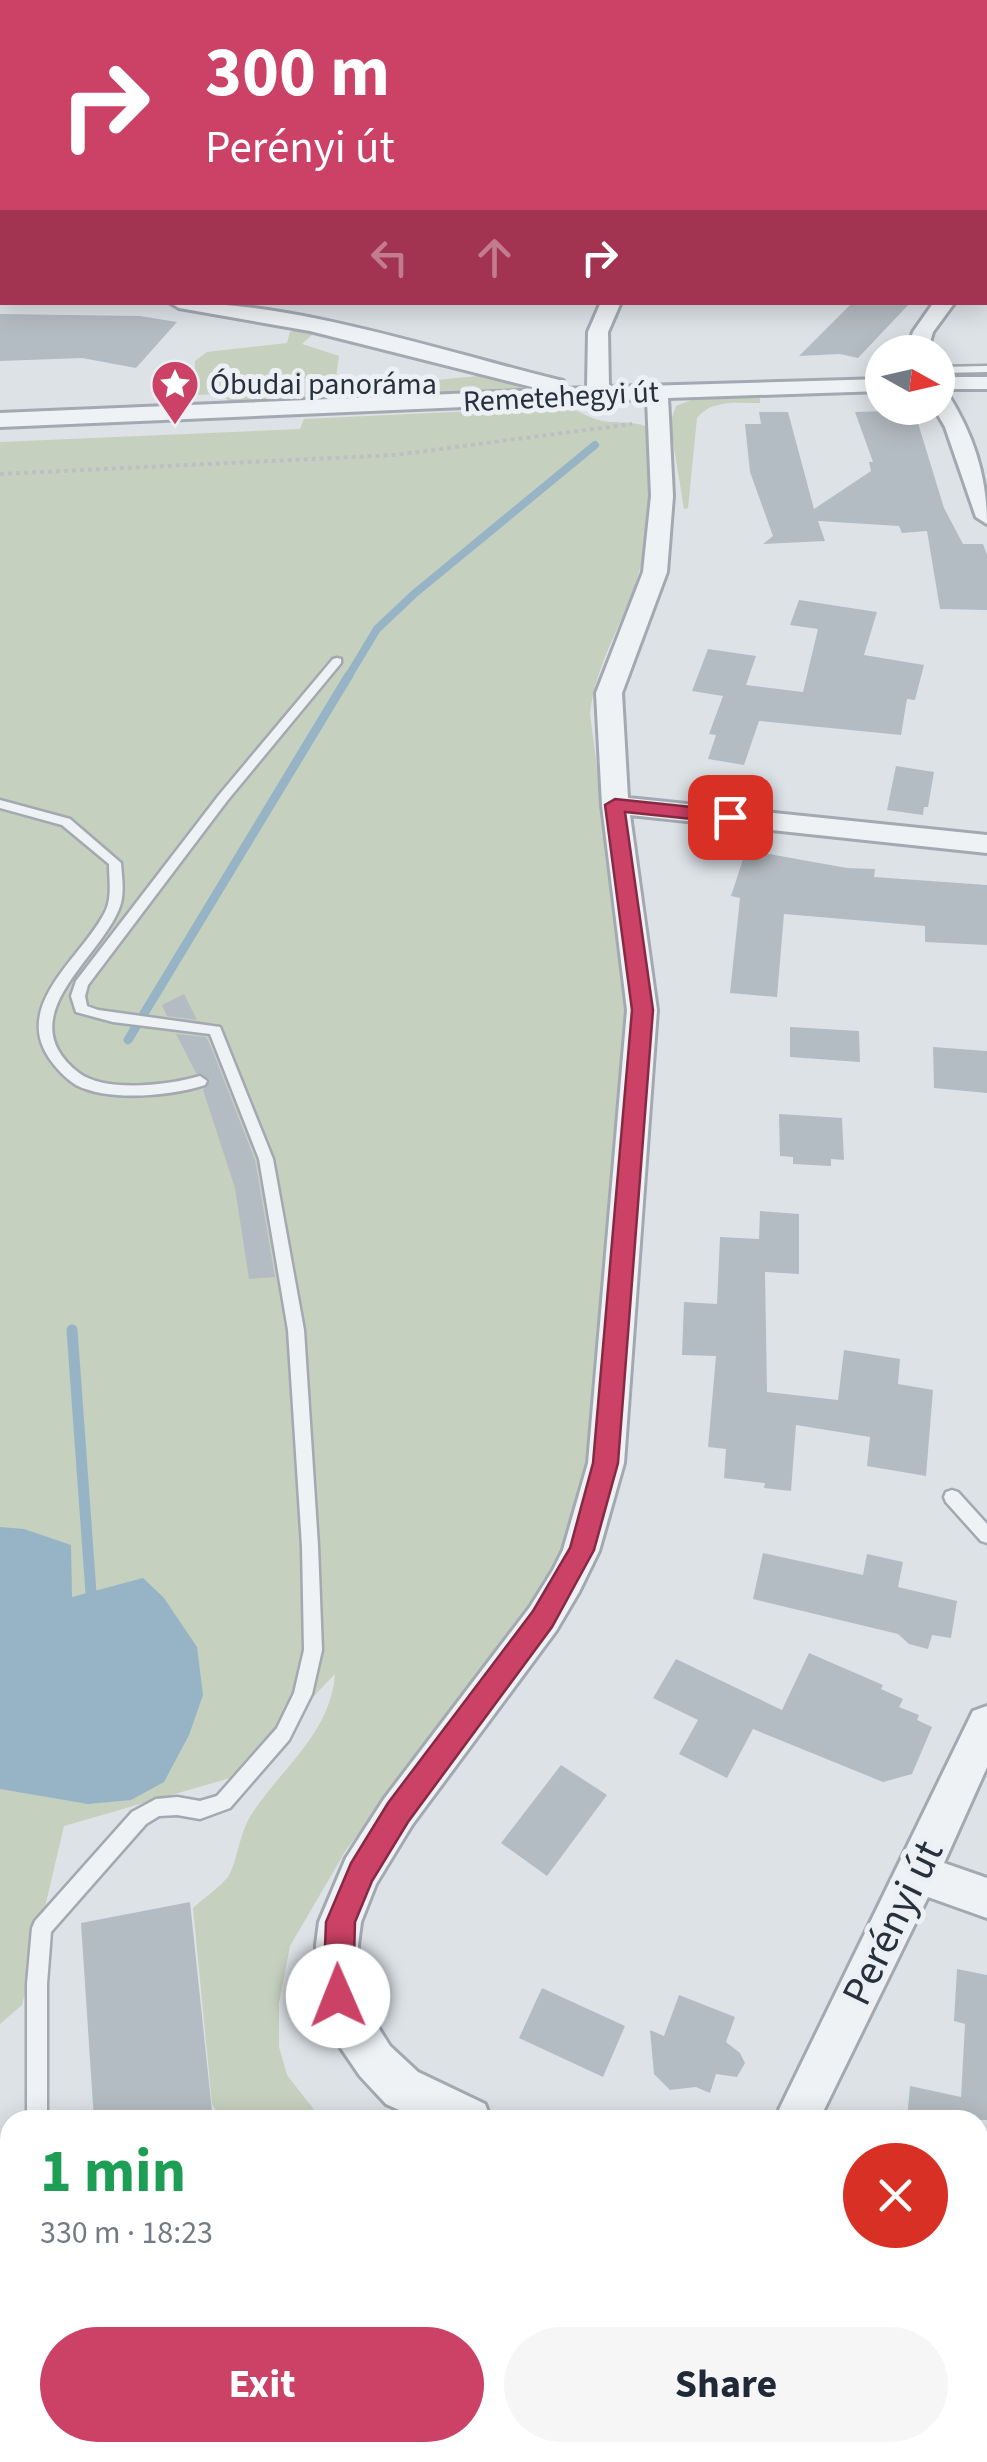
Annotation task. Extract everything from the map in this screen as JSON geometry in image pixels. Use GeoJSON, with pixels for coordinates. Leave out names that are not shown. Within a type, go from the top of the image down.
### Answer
{"type":"FeatureCollection","features":[{"type":"Feature","properties":{"kind":"street"},"geometry":{"type":"LineString","coordinates":[[196,305],[310,325],[574,393]]}},
{"type":"Feature","properties":{"kind":"street"},"geometry":{"type":"LineString","coordinates":[[598,393],[598,332],[610,305]]}},
{"type":"Feature","properties":{"kind":"street"},"geometry":{"type":"LineString","coordinates":[[922,335],[943,305]]}},
{"type":"Feature","properties":{"kind":"street"},"geometry":{"type":"LineString","coordinates":[[955,384],[987,383]]}},
{"type":"Feature","properties":{"kind":"street","name":"Remetehegyi út"},"geometry":{"type":"LineString","coordinates":[[0,420],[454,402],[574,393],[865,386]]}},
{"type":"Feature","properties":{"kind":"street"},"geometry":{"type":"LineString","coordinates":[[448,2110],[402,2088],[375,2060],[345,2017],[338,1996],[337,1945],[340,1922],[361,1872],[398,1812],[543,1619],[582,1550],[598,1502],[606,1463],[642,1010],[615,805],[609,693],[655,572],[662,496],[657,392]]}},
{"type":"Feature","properties":{"kind":"street"},"geometry":{"type":"LineString","coordinates":[[955,425],[987,517]]}},
{"type":"Feature","properties":{"kind":"street"},"geometry":{"type":"LineString","coordinates":[[615,805],[987,844]]}},
{"type":"Feature","properties":{"kind":"street","name":"Perényi út"},"geometry":{"type":"LineString","coordinates":[[801,2110],[987,1724]]}},
{"type":"Feature","properties":{"kind":"street"},"geometry":{"type":"LineString","coordinates":[[918,1874],[987,1898]]}},
{"type":"Feature","properties":{"kind":"lane"},"geometry":{"type":"LineString","coordinates":[[955,370],[987,369]]}},
{"type":"Feature","properties":{"kind":"lane"},"geometry":{"type":"LineString","coordinates":[[37,2110],[42,1928],[139,1818],[156,1808],[200,1810],[224,1802],[283,1734],[303,1694],[312,1650],[310,1546],[296,1330],[266,1159],[215,1030],[188,1023],[102,1017],[81,1009],[78,996],[81,984],[222,798],[337,661]]}},
{"type":"Feature","properties":{"kind":"lane"},"geometry":{"type":"LineString","coordinates":[[0,804],[66,822],[115,863],[115,906],[48,1007],[45,1029],[55,1058],[82,1084],[120,1089],[187,1086],[200,1081]]}},
{"type":"Feature","properties":{"kind":"lane"},"geometry":{"type":"LineString","coordinates":[[57,992],[78,996]]}},
{"type":"Feature","properties":{"kind":"lane"},"geometry":{"type":"LineString","coordinates":[[952,1497],[987,1536]]}},
{"type":"Feature","properties":{"kind":"path"},"geometry":{"type":"LineString","coordinates":[[0,474],[394,455],[592,427],[658,424]]}},
{"type":"Feature","properties":{"kind":"green space"},"geometry":{"type":"Polygon","coordinates":[[[290,332],[313,334],[302,344],[339,356],[336,378],[350,391],[402,391],[427,381],[488,375],[530,383],[486,395],[459,393],[365,400],[364,393],[336,399],[234,405],[221,394],[194,395],[195,361],[207,352],[287,343],[290,332]]]}},
{"type":"Feature","properties":{"kind":"green space"},"geometry":{"type":"Polygon","coordinates":[[[760,397],[760,403],[718,405],[697,418],[688,508],[684,509],[670,423],[676,406],[697,398],[760,397]]]}},
{"type":"Feature","properties":{"kind":"green space"},"geometry":{"type":"Polygon","coordinates":[[[559,407],[602,421],[650,428],[647,525],[641,563],[597,679],[590,714],[630,1017],[587,1480],[565,1557],[346,1850],[290,1946],[279,2003],[279,2047],[287,2075],[314,2110],[216,2110],[212,2104],[193,1908],[228,1877],[253,1812],[304,1748],[325,1714],[335,1674],[237,1776],[64,1826],[22,2005],[0,2024],[0,442],[300,429],[304,419],[559,407]]]}},
{"type":"Feature","properties":{"kind":"water"},"geometry":{"type":"Polygon","coordinates":[[[0,1527],[24,1529],[71,1545],[72,1597],[143,1578],[164,1598],[197,1647],[203,1695],[189,1735],[164,1782],[131,1800],[88,1804],[0,1789],[0,1527]]]}},
{"type":"Feature","properties":{"kind":"building"},"geometry":{"type":"Polygon","coordinates":[[[850,305],[908,305],[880,335],[865,335],[865,351],[858,358],[840,354],[799,356],[850,305]]]}},
{"type":"Feature","properties":{"kind":"building"},"geometry":{"type":"Polygon","coordinates":[[[0,314],[140,316],[177,322],[136,368],[82,358],[0,361],[0,314]]]}},
{"type":"Feature","properties":{"kind":"building"},"geometry":{"type":"Polygon","coordinates":[[[759,412],[788,412],[814,509],[871,471],[869,462],[873,462],[855,412],[865,412],[865,425],[919,425],[944,508],[963,544],[983,544],[987,555],[987,610],[940,609],[927,531],[902,533],[899,526],[818,521],[825,541],[763,544],[773,536],[750,472],[745,424],[761,424],[759,412]]]}},
{"type":"Feature","properties":{"kind":"building"},"geometry":{"type":"Polygon","coordinates":[[[799,600],[877,612],[864,655],[924,665],[915,700],[907,699],[901,735],[759,721],[744,765],[708,759],[716,735],[709,734],[723,696],[692,691],[708,649],[756,656],[746,685],[803,692],[818,629],[790,625],[799,600]]]}},
{"type":"Feature","properties":{"kind":"building"},"geometry":{"type":"Polygon","coordinates":[[[896,766],[934,772],[923,815],[887,810],[896,766]]]}},
{"type":"Feature","properties":{"kind":"building"},"geometry":{"type":"Polygon","coordinates":[[[746,850],[847,868],[875,869],[874,877],[987,885],[987,945],[925,942],[925,926],[784,914],[777,997],[730,993],[740,898],[731,896],[746,850]]]}},
{"type":"Feature","properties":{"kind":"building"},"geometry":{"type":"Polygon","coordinates":[[[184,994],[197,1020],[167,1016],[162,1005],[184,994]]]}},
{"type":"Feature","properties":{"kind":"building"},"geometry":{"type":"Polygon","coordinates":[[[790,1027],[859,1031],[860,1062],[790,1057],[790,1027]]]}},
{"type":"Feature","properties":{"kind":"building"},"geometry":{"type":"Polygon","coordinates":[[[176,1034],[206,1037],[211,1047],[255,1160],[275,1277],[249,1279],[235,1188],[203,1090],[211,1080],[196,1073],[176,1034]]]}},
{"type":"Feature","properties":{"kind":"building"},"geometry":{"type":"Polygon","coordinates":[[[933,1047],[987,1051],[987,1093],[934,1088],[933,1047]]]}},
{"type":"Feature","properties":{"kind":"building"},"geometry":{"type":"Polygon","coordinates":[[[779,1114],[842,1118],[844,1160],[831,1159],[831,1166],[793,1164],[793,1157],[780,1156],[779,1114]]]}},
{"type":"Feature","properties":{"kind":"building"},"geometry":{"type":"Polygon","coordinates":[[[760,1211],[799,1214],[799,1274],[765,1272],[767,1392],[838,1400],[844,1350],[900,1359],[898,1384],[933,1390],[926,1476],[867,1466],[870,1437],[796,1425],[791,1491],[724,1478],[726,1449],[708,1447],[716,1356],[682,1355],[684,1302],[717,1304],[720,1237],[759,1239],[760,1211]]]}},
{"type":"Feature","properties":{"kind":"building"},"geometry":{"type":"Polygon","coordinates":[[[763,1553],[863,1575],[867,1554],[903,1562],[898,1587],[957,1601],[951,1638],[932,1635],[928,1649],[909,1644],[898,1634],[753,1599],[763,1553]]]}},
{"type":"Feature","properties":{"kind":"building"},"geometry":{"type":"Polygon","coordinates":[[[809,1653],[883,1685],[881,1689],[903,1699],[899,1707],[919,1715],[917,1720],[932,1727],[912,1774],[883,1782],[753,1729],[727,1778],[679,1754],[698,1720],[653,1698],[676,1659],[782,1710],[809,1653]]]}},
{"type":"Feature","properties":{"kind":"building"},"geometry":{"type":"Polygon","coordinates":[[[561,1765],[607,1795],[547,1876],[501,1843],[561,1765]]]}},
{"type":"Feature","properties":{"kind":"building"},"geometry":{"type":"Polygon","coordinates":[[[190,1902],[212,2110],[93,2110],[81,1923],[190,1902]]]}},
{"type":"Feature","properties":{"kind":"building"},"geometry":{"type":"Polygon","coordinates":[[[957,1969],[987,1975],[987,2110],[908,2110],[910,2086],[961,2097],[965,2024],[954,2021],[957,1969]]]}},
{"type":"Feature","properties":{"kind":"building"},"geometry":{"type":"Polygon","coordinates":[[[542,1988],[625,2026],[603,2077],[519,2038],[542,1988]]]}},
{"type":"Feature","properties":{"kind":"building"},"geometry":{"type":"Polygon","coordinates":[[[679,1995],[735,2017],[726,2042],[740,2053],[745,2063],[737,2077],[716,2074],[710,2093],[696,2087],[670,2090],[654,2074],[650,2030],[664,2036],[679,1995]]]}},
{"type":"Feature","properties":{"kind":"waterway"},"geometry":{"type":"LineString","coordinates":[[348,677],[377,629],[414,594],[595,445]]}},
{"type":"Feature","properties":{"kind":"waterway"},"geometry":{"type":"LineString","coordinates":[[128,1040],[349,675]]}},
{"type":"Feature","properties":{"kind":"waterway"},"geometry":{"type":"LineString","coordinates":[[72,1330],[91,1593]]}},
{"type":"Feature","properties":{"kind":"place","name":"Óbudai panoráma"},"geometry":{"type":"Point","coordinates":[175,426]}},
{"type":"Feature","properties":{"kind":"route"},"geometry":{"type":"LineString","coordinates":[[338,1996],[340,1922],[361,1872],[398,1812],[543,1619],[582,1550],[598,1502],[606,1463],[642,1010],[615,805],[730,817]]}}]}
